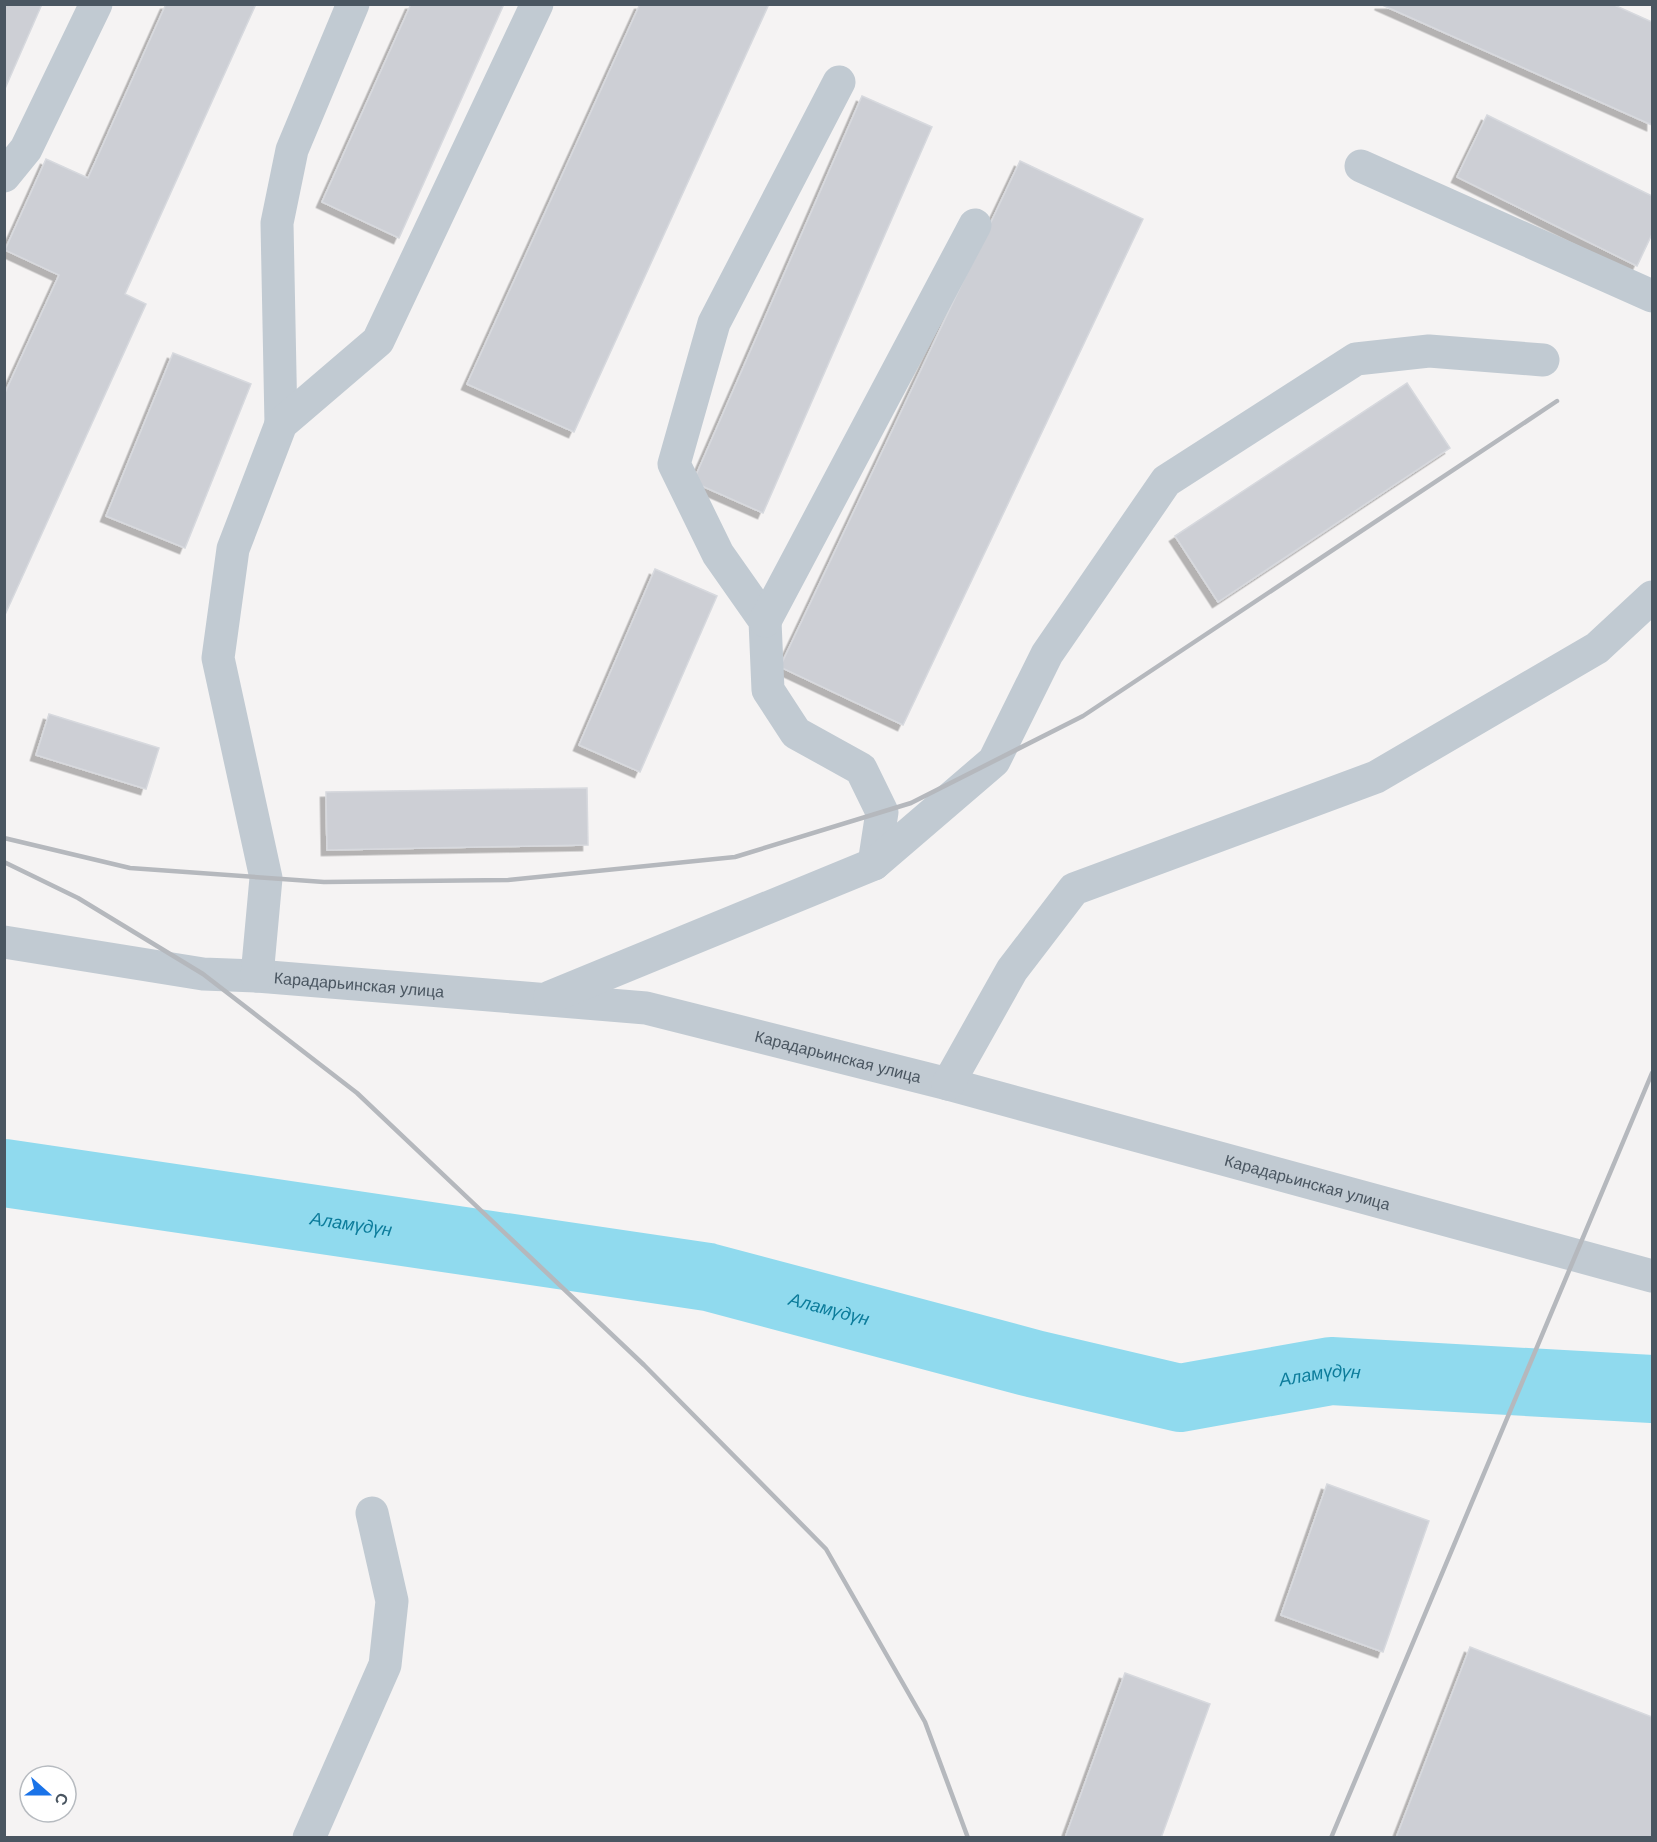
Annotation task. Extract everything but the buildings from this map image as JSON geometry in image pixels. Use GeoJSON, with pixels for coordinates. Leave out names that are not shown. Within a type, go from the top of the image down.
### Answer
{"type":"FeatureCollection","features":[{"type":"Feature","properties":{"kind":"street"},"geometry":{"type":"LineString","coordinates":[[4,176],[26,149],[96,4]]}},
{"type":"Feature","properties":{"kind":"street"},"geometry":{"type":"LineString","coordinates":[[257,976],[266,878],[218,658],[233,549],[281,424],[277,223],[292,150],[353,4]]}},
{"type":"Feature","properties":{"kind":"street"},"geometry":{"type":"LineString","coordinates":[[281,424],[378,341],[537,4]]}},
{"type":"Feature","properties":{"kind":"street"},"geometry":{"type":"LineString","coordinates":[[765,621],[718,554],[674,464],[714,323],[839,82]]}},
{"type":"Feature","properties":{"kind":"street"},"geometry":{"type":"LineString","coordinates":[[1361,166],[1653,296]]}},
{"type":"Feature","properties":{"kind":"street"},"geometry":{"type":"LineString","coordinates":[[874,864],[882,812],[861,769],[796,733],[768,690],[765,621],[975,225]]}},
{"type":"Feature","properties":{"kind":"street"},"geometry":{"type":"LineString","coordinates":[[543,1000],[874,864],[994,761],[1047,654],[1166,481],[1356,359],[1429,351],[1543,360]]}},
{"type":"Feature","properties":{"kind":"street"},"geometry":{"type":"LineString","coordinates":[[948,1084],[1012,970],[1074,889],[1376,777],[1597,648],[1653,597]]}},
{"type":"Feature","properties":{"kind":"street","name":"Карадарьинская улица"},"geometry":{"type":"LineString","coordinates":[[4,942],[203,974],[257,976],[646,1008],[948,1084],[1653,1276]]}},
{"type":"Feature","properties":{"kind":"street"},"geometry":{"type":"LineString","coordinates":[[309,1838],[385,1665],[392,1601],[372,1513]]}},
{"type":"Feature","properties":{"kind":"waterway","name":"Аламүдүн"},"geometry":{"type":"LineString","coordinates":[[4,1173],[708,1277],[1035,1364],[1180,1398],[1331,1371],[1652,1389]]}},
{"type":"Feature","properties":{"kind":"railway"},"geometry":{"type":"LineString","coordinates":[[4,838],[130,868],[324,882],[508,880],[735,857],[911,803],[1083,716],[1557,401]]}},
{"type":"Feature","properties":{"kind":"railway"},"geometry":{"type":"LineString","coordinates":[[4,862],[78,898],[203,974],[357,1093],[644,1365],[826,1549],[925,1722],[968,1838]]}},
{"type":"Feature","properties":{"kind":"railway"},"geometry":{"type":"LineString","coordinates":[[1331,1838],[1652,1073]]}}]}
